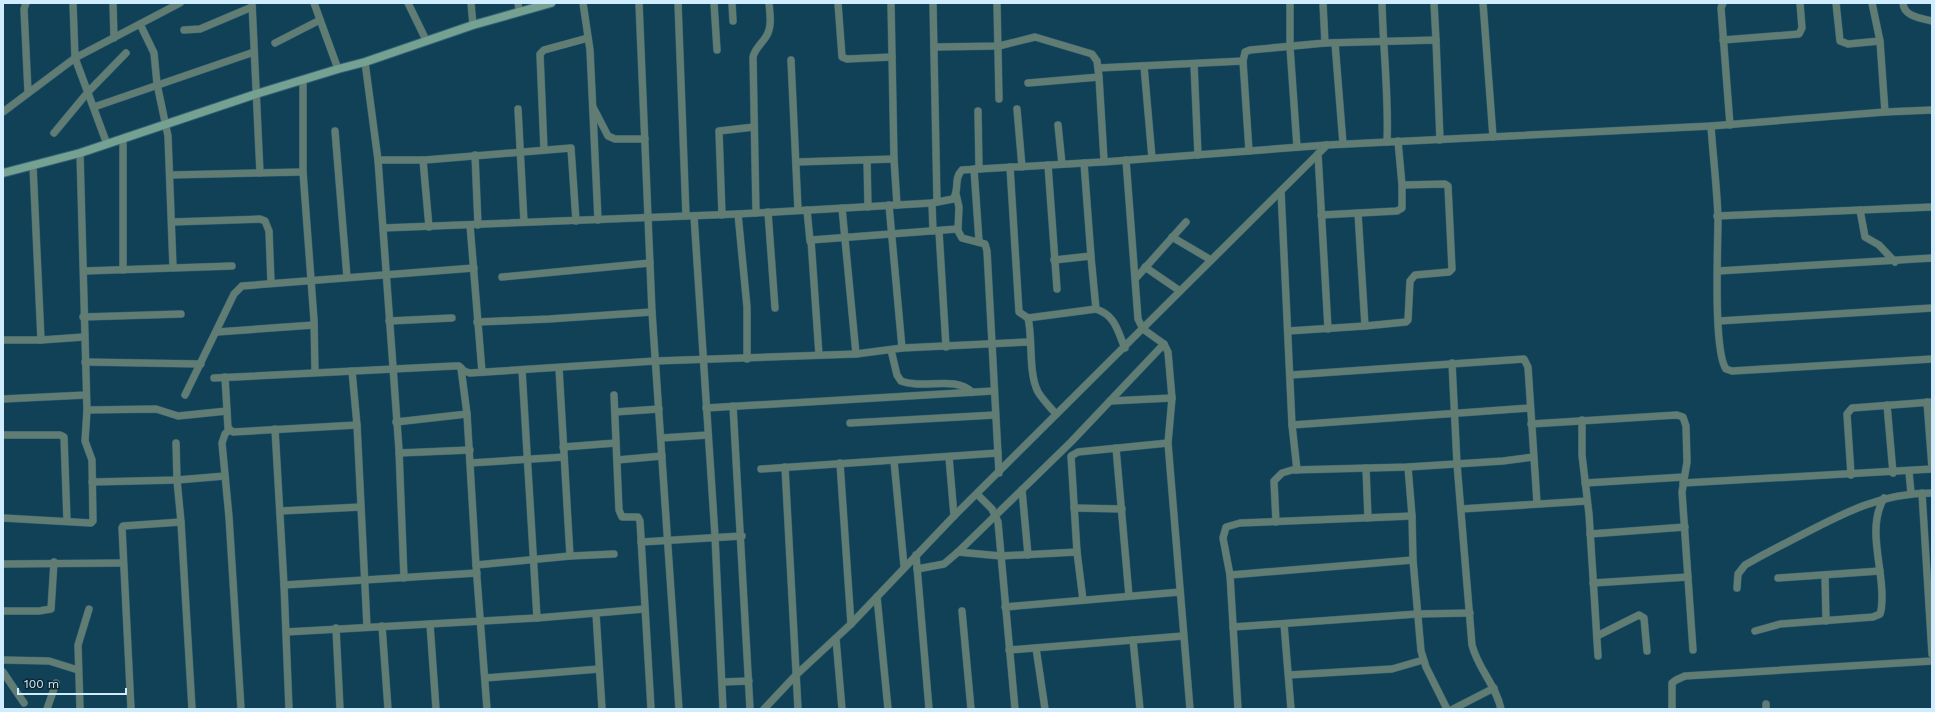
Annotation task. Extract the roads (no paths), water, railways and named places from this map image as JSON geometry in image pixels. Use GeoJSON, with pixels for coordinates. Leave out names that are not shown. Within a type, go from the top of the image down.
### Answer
{"type":"FeatureCollection","features":[{"type":"Feature","properties":{"kind":"street"},"geometry":{"type":"LineString","coordinates":[[26,3],[24,9],[28,92]]}},
{"type":"Feature","properties":{"kind":"street"},"geometry":{"type":"LineString","coordinates":[[73,3],[75,58],[107,144]]}},
{"type":"Feature","properties":{"kind":"street"},"geometry":{"type":"LineString","coordinates":[[113,3],[114,38]]}},
{"type":"Feature","properties":{"kind":"street"},"geometry":{"type":"LineString","coordinates":[[3,112],[75,58],[140,24],[166,7],[180,3]]}},
{"type":"Feature","properties":{"kind":"street"},"geometry":{"type":"LineString","coordinates":[[314,3],[338,68]]}},
{"type":"Feature","properties":{"kind":"street"},"geometry":{"type":"LineString","coordinates":[[408,3],[426,40]]}},
{"type":"Feature","properties":{"kind":"street"},"geometry":{"type":"LineString","coordinates":[[471,3],[473,24]]}},
{"type":"Feature","properties":{"kind":"street"},"geometry":{"type":"LineString","coordinates":[[3,173],[80,153],[165,123],[338,68],[365,62],[519,7],[551,3]]}},
{"type":"Feature","properties":{"kind":"street"},"geometry":{"type":"LineString","coordinates":[[583,3],[588,38],[598,220]]}},
{"type":"Feature","properties":{"kind":"street"},"geometry":{"type":"LineString","coordinates":[[639,3],[652,312],[679,709]]}},
{"type":"Feature","properties":{"kind":"street"},"geometry":{"type":"LineString","coordinates":[[678,3],[690,216],[703,360],[715,536],[723,709]]}},
{"type":"Feature","properties":{"kind":"street"},"geometry":{"type":"LineString","coordinates":[[714,3],[717,50]]}},
{"type":"Feature","properties":{"kind":"street"},"geometry":{"type":"LineString","coordinates":[[732,3],[733,20]]}},
{"type":"Feature","properties":{"kind":"street"},"geometry":{"type":"LineString","coordinates":[[756,213],[753,57],[755,50],[764,40],[770,27],[769,3]]}},
{"type":"Feature","properties":{"kind":"street"},"geometry":{"type":"LineString","coordinates":[[838,3],[842,57],[848,59],[892,56]]}},
{"type":"Feature","properties":{"kind":"street"},"geometry":{"type":"LineString","coordinates":[[891,3],[894,159],[892,233],[902,348]]}},
{"type":"Feature","properties":{"kind":"street"},"geometry":{"type":"LineString","coordinates":[[933,3],[936,231],[946,347]]}},
{"type":"Feature","properties":{"kind":"street"},"geometry":{"type":"LineString","coordinates":[[997,3],[999,99]]}},
{"type":"Feature","properties":{"kind":"street"},"geometry":{"type":"LineString","coordinates":[[1290,3],[1290,47],[1297,147]]}},
{"type":"Feature","properties":{"kind":"street"},"geometry":{"type":"LineString","coordinates":[[1323,3],[1325,43]]}},
{"type":"Feature","properties":{"kind":"street"},"geometry":{"type":"LineString","coordinates":[[1382,3],[1382,42],[1388,118],[1387,142]]}},
{"type":"Feature","properties":{"kind":"street"},"geometry":{"type":"LineString","coordinates":[[1434,3],[1440,140]]}},
{"type":"Feature","properties":{"kind":"street"},"geometry":{"type":"LineString","coordinates":[[1483,3],[1492,137]]}},
{"type":"Feature","properties":{"kind":"street"},"geometry":{"type":"LineString","coordinates":[[1723,3],[1721,8],[1730,125]]}},
{"type":"Feature","properties":{"kind":"street"},"geometry":{"type":"LineString","coordinates":[[1723,40],[1799,34],[1802,28],[1800,3]]}},
{"type":"Feature","properties":{"kind":"street"},"geometry":{"type":"LineString","coordinates":[[1836,3],[1840,41],[1848,44],[1880,41]]}},
{"type":"Feature","properties":{"kind":"street"},"geometry":{"type":"LineString","coordinates":[[1872,3],[1880,41],[1885,112]]}},
{"type":"Feature","properties":{"kind":"street"},"geometry":{"type":"LineString","coordinates":[[1903,3],[1908,14],[1932,21]]}},
{"type":"Feature","properties":{"kind":"street"},"geometry":{"type":"LineString","coordinates":[[184,30],[200,29],[252,5],[260,173]]}},
{"type":"Feature","properties":{"kind":"street"},"geometry":{"type":"LineString","coordinates":[[275,43],[320,20]]}},
{"type":"Feature","properties":{"kind":"street"},"geometry":{"type":"LineString","coordinates":[[140,24],[154,53],[157,84],[168,136],[173,267]]}},
{"type":"Feature","properties":{"kind":"street"},"geometry":{"type":"LineString","coordinates":[[934,47],[999,46],[1036,37],[1092,54],[1097,61],[1099,77],[1105,158],[1103,162]]}},
{"type":"Feature","properties":{"kind":"street"},"geometry":{"type":"LineString","coordinates":[[544,150],[540,54],[544,50],[588,38]]}},
{"type":"Feature","properties":{"kind":"street"},"geometry":{"type":"LineString","coordinates":[[1249,151],[1243,61],[1245,52],[1250,50],[1325,43],[1436,40]]}},
{"type":"Feature","properties":{"kind":"street"},"geometry":{"type":"LineString","coordinates":[[1335,43],[1344,144]]}},
{"type":"Feature","properties":{"kind":"street"},"geometry":{"type":"LineString","coordinates":[[94,107],[157,84],[254,52]]}},
{"type":"Feature","properties":{"kind":"street"},"geometry":{"type":"LineString","coordinates":[[54,133],[88,92],[126,53]]}},
{"type":"Feature","properties":{"kind":"street"},"geometry":{"type":"LineString","coordinates":[[791,60],[798,210]]}},
{"type":"Feature","properties":{"kind":"street"},"geometry":{"type":"LineString","coordinates":[[1098,68],[1243,61]]}},
{"type":"Feature","properties":{"kind":"street"},"geometry":{"type":"LineString","coordinates":[[365,62],[378,160],[399,453],[404,578]]}},
{"type":"Feature","properties":{"kind":"street"},"geometry":{"type":"LineString","coordinates":[[1194,64],[1198,155]]}},
{"type":"Feature","properties":{"kind":"street"},"geometry":{"type":"LineString","coordinates":[[1144,66],[1152,158]]}},
{"type":"Feature","properties":{"kind":"street"},"geometry":{"type":"LineString","coordinates":[[1028,83],[1099,77]]}},
{"type":"Feature","properties":{"kind":"street"},"geometry":{"type":"LineString","coordinates":[[303,80],[303,172],[312,280],[315,372]]}},
{"type":"Feature","properties":{"kind":"street"},"geometry":{"type":"LineString","coordinates":[[592,107],[601,119],[606,133],[612,138],[645,139]]}},
{"type":"Feature","properties":{"kind":"street"},"geometry":{"type":"LineString","coordinates":[[1018,108],[1022,167]]}},
{"type":"Feature","properties":{"kind":"street"},"geometry":{"type":"LineString","coordinates":[[518,109],[524,222]]}},
{"type":"Feature","properties":{"kind":"street"},"geometry":{"type":"LineString","coordinates":[[999,473],[987,246],[979,241],[962,238],[958,229],[959,207],[956,194],[958,174],[962,170],[1103,162],[1344,144],[1730,125],[1885,112],[1932,110]]}},
{"type":"Feature","properties":{"kind":"street"},"geometry":{"type":"LineString","coordinates":[[978,111],[976,169],[979,241]]}},
{"type":"Feature","properties":{"kind":"street"},"geometry":{"type":"LineString","coordinates":[[1058,125],[1062,164]]}},
{"type":"Feature","properties":{"kind":"street"},"geometry":{"type":"LineString","coordinates":[[1711,126],[1718,216],[1719,321],[1722,357],[1726,369],[1732,371],[1932,359]]}},
{"type":"Feature","properties":{"kind":"street"},"geometry":{"type":"LineString","coordinates":[[722,215],[719,131],[722,129],[754,127]]}},
{"type":"Feature","properties":{"kind":"street"},"geometry":{"type":"LineString","coordinates":[[335,131],[347,277]]}},
{"type":"Feature","properties":{"kind":"street"},"geometry":{"type":"LineString","coordinates":[[123,139],[123,270]]}},
{"type":"Feature","properties":{"kind":"street"},"geometry":{"type":"LineString","coordinates":[[1321,215],[1400,210],[1403,204],[1398,142]]}},
{"type":"Feature","properties":{"kind":"street"},"geometry":{"type":"LineString","coordinates":[[764,709],[796,675],[836,639],[878,597],[904,566],[999,473],[1056,414],[1125,348],[1143,328],[1327,145]]}},
{"type":"Feature","properties":{"kind":"street"},"geometry":{"type":"LineString","coordinates":[[378,160],[423,160],[567,148],[572,150],[576,220]]}},
{"type":"Feature","properties":{"kind":"street"},"geometry":{"type":"LineString","coordinates":[[3,518],[93,522],[92,460],[85,442],[87,410],[80,153]]}},
{"type":"Feature","properties":{"kind":"street"},"geometry":{"type":"LineString","coordinates":[[1318,154],[1328,328]]}},
{"type":"Feature","properties":{"kind":"street"},"geometry":{"type":"LineString","coordinates":[[475,155],[478,225]]}},
{"type":"Feature","properties":{"kind":"street"},"geometry":{"type":"LineString","coordinates":[[796,162],[894,159]]}},
{"type":"Feature","properties":{"kind":"street"},"geometry":{"type":"LineString","coordinates":[[423,160],[429,227]]}},
{"type":"Feature","properties":{"kind":"street"},"geometry":{"type":"LineString","coordinates":[[867,160],[868,207]]}},
{"type":"Feature","properties":{"kind":"street"},"geometry":{"type":"LineString","coordinates":[[1126,160],[1138,319],[1143,328],[1164,344],[1168,352],[1172,398],[1168,443],[1182,636],[1190,709]]}},
{"type":"Feature","properties":{"kind":"street"},"geometry":{"type":"LineString","coordinates":[[1084,163],[1096,308]]}},
{"type":"Feature","properties":{"kind":"street"},"geometry":{"type":"LineString","coordinates":[[1048,165],[1057,289]]}},
{"type":"Feature","properties":{"kind":"street"},"geometry":{"type":"LineString","coordinates":[[33,166],[41,340]]}},
{"type":"Feature","properties":{"kind":"street"},"geometry":{"type":"LineString","coordinates":[[1010,167],[1019,312],[1028,318],[1096,308],[1112,317],[1125,348]]}},
{"type":"Feature","properties":{"kind":"street"},"geometry":{"type":"LineString","coordinates":[[170,175],[303,172]]}},
{"type":"Feature","properties":{"kind":"street"},"geometry":{"type":"LineString","coordinates":[[1288,331],[1406,322],[1408,314],[1410,281],[1412,278],[1415,275],[1449,272],[1452,269],[1448,186],[1445,184],[1402,185]]}},
{"type":"Feature","properties":{"kind":"street"},"geometry":{"type":"LineString","coordinates":[[1281,191],[1291,375],[1292,425],[1297,470]]}},
{"type":"Feature","properties":{"kind":"street"},"geometry":{"type":"LineString","coordinates":[[383,228],[722,215],[868,207],[935,203],[950,200],[956,194]]}},
{"type":"Feature","properties":{"kind":"street"},"geometry":{"type":"LineString","coordinates":[[1718,216],[1932,207]]}},
{"type":"Feature","properties":{"kind":"street"},"geometry":{"type":"LineString","coordinates":[[842,208],[856,354]]}},
{"type":"Feature","properties":{"kind":"street"},"geometry":{"type":"LineString","coordinates":[[807,210],[819,355]]}},
{"type":"Feature","properties":{"kind":"street"},"geometry":{"type":"LineString","coordinates":[[1860,210],[1865,237],[1879,244],[1895,262]]}},
{"type":"Feature","properties":{"kind":"street"},"geometry":{"type":"LineString","coordinates":[[768,212],[775,308]]}},
{"type":"Feature","properties":{"kind":"street"},"geometry":{"type":"LineString","coordinates":[[1358,213],[1365,326]]}},
{"type":"Feature","properties":{"kind":"street"},"geometry":{"type":"LineString","coordinates":[[738,214],[747,307],[747,358]]}},
{"type":"Feature","properties":{"kind":"street"},"geometry":{"type":"LineString","coordinates":[[172,222],[260,219],[265,221],[269,231],[271,283]]}},
{"type":"Feature","properties":{"kind":"street"},"geometry":{"type":"LineString","coordinates":[[1136,278],[1186,222]]}},
{"type":"Feature","properties":{"kind":"street"},"geometry":{"type":"LineString","coordinates":[[470,225],[482,372]]}},
{"type":"Feature","properties":{"kind":"street"},"geometry":{"type":"LineString","coordinates":[[810,241],[892,233],[958,229]]}},
{"type":"Feature","properties":{"kind":"street"},"geometry":{"type":"LineString","coordinates":[[1172,237],[1211,260]]}},
{"type":"Feature","properties":{"kind":"street"},"geometry":{"type":"LineString","coordinates":[[1054,260],[1091,256]]}},
{"type":"Feature","properties":{"kind":"street"},"geometry":{"type":"LineString","coordinates":[[1718,271],[1895,262],[1932,258]]}},
{"type":"Feature","properties":{"kind":"street"},"geometry":{"type":"LineString","coordinates":[[502,277],[650,263]]}},
{"type":"Feature","properties":{"kind":"street"},"geometry":{"type":"LineString","coordinates":[[84,271],[232,266]]}},
{"type":"Feature","properties":{"kind":"street"},"geometry":{"type":"LineString","coordinates":[[1145,267],[1180,291]]}},
{"type":"Feature","properties":{"kind":"street"},"geometry":{"type":"LineString","coordinates":[[185,395],[238,289],[246,285],[474,268]]}},
{"type":"Feature","properties":{"kind":"street"},"geometry":{"type":"LineString","coordinates":[[1719,321],[1932,308]]}},
{"type":"Feature","properties":{"kind":"street"},"geometry":{"type":"LineString","coordinates":[[477,322],[549,320],[652,312]]}},
{"type":"Feature","properties":{"kind":"street"},"geometry":{"type":"LineString","coordinates":[[84,317],[181,314]]}},
{"type":"Feature","properties":{"kind":"street"},"geometry":{"type":"LineString","coordinates":[[389,321],[452,318]]}},
{"type":"Feature","properties":{"kind":"street"},"geometry":{"type":"LineString","coordinates":[[1028,318],[1029,342],[1038,392],[1056,414]]}},
{"type":"Feature","properties":{"kind":"street"},"geometry":{"type":"LineString","coordinates":[[217,332],[314,325]]}},
{"type":"Feature","properties":{"kind":"street"},"geometry":{"type":"LineString","coordinates":[[3,340],[41,340],[84,337]]}},
{"type":"Feature","properties":{"kind":"street"},"geometry":{"type":"LineString","coordinates":[[214,378],[454,366],[462,367],[467,372],[482,372],[655,361],[856,354],[902,348],[1029,342]]}},
{"type":"Feature","properties":{"kind":"street"},"geometry":{"type":"LineString","coordinates":[[917,569],[944,564],[958,552],[1022,490],[1164,344]]}},
{"type":"Feature","properties":{"kind":"street"},"geometry":{"type":"LineString","coordinates":[[891,350],[897,375],[901,381],[919,385],[957,383],[963,385],[972,392]]}},
{"type":"Feature","properties":{"kind":"street"},"geometry":{"type":"LineString","coordinates":[[1291,375],[1524,359],[1528,367],[1537,503]]}},
{"type":"Feature","properties":{"kind":"street"},"geometry":{"type":"LineString","coordinates":[[86,362],[201,364]]}},
{"type":"Feature","properties":{"kind":"street"},"geometry":{"type":"LineString","coordinates":[[1452,363],[1457,464],[1474,654],[1476,661],[1494,688],[1500,709]]}},
{"type":"Feature","properties":{"kind":"street"},"geometry":{"type":"LineString","coordinates":[[462,367],[468,414],[476,565],[487,709]]}},
{"type":"Feature","properties":{"kind":"street"},"geometry":{"type":"LineString","coordinates":[[559,368],[570,556]]}},
{"type":"Feature","properties":{"kind":"street"},"geometry":{"type":"LineString","coordinates":[[522,370],[526,460],[537,618]]}},
{"type":"Feature","properties":{"kind":"street"},"geometry":{"type":"LineString","coordinates":[[352,371],[357,425],[367,627]]}},
{"type":"Feature","properties":{"kind":"street"},"geometry":{"type":"LineString","coordinates":[[225,377],[227,411],[230,430]]}},
{"type":"Feature","properties":{"kind":"street"},"geometry":{"type":"LineString","coordinates":[[706,408],[994,391]]}},
{"type":"Feature","properties":{"kind":"street"},"geometry":{"type":"LineString","coordinates":[[614,394],[620,514],[622,516],[638,517],[639,519],[651,709]]}},
{"type":"Feature","properties":{"kind":"street"},"geometry":{"type":"LineString","coordinates":[[3,399],[86,395]]}},
{"type":"Feature","properties":{"kind":"street"},"geometry":{"type":"LineString","coordinates":[[1110,401],[1172,398]]}},
{"type":"Feature","properties":{"kind":"street"},"geometry":{"type":"LineString","coordinates":[[1585,483],[1851,475],[1909,472],[1932,469],[1930,402],[1857,406],[1848,411],[1851,475]]}},
{"type":"Feature","properties":{"kind":"street"},"geometry":{"type":"LineString","coordinates":[[1887,405],[1893,473]]}},
{"type":"Feature","properties":{"kind":"street"},"geometry":{"type":"LineString","coordinates":[[733,406],[742,536],[750,709]]}},
{"type":"Feature","properties":{"kind":"street"},"geometry":{"type":"LineString","coordinates":[[87,410],[147,408],[162,410],[178,416],[227,411]]}},
{"type":"Feature","properties":{"kind":"street"},"geometry":{"type":"LineString","coordinates":[[1292,425],[1530,408]]}},
{"type":"Feature","properties":{"kind":"street"},"geometry":{"type":"LineString","coordinates":[[615,412],[659,409]]}},
{"type":"Feature","properties":{"kind":"street"},"geometry":{"type":"LineString","coordinates":[[396,422],[468,414]]}},
{"type":"Feature","properties":{"kind":"street"},"geometry":{"type":"LineString","coordinates":[[850,423],[995,415]]}},
{"type":"Feature","properties":{"kind":"street"},"geometry":{"type":"LineString","coordinates":[[1531,424],[1680,415],[1685,420],[1687,462],[1683,480],[1684,527],[1693,650]]}},
{"type":"Feature","properties":{"kind":"street"},"geometry":{"type":"LineString","coordinates":[[1582,420],[1580,437],[1590,534],[1598,656]]}},
{"type":"Feature","properties":{"kind":"street"},"geometry":{"type":"LineString","coordinates":[[230,430],[235,433],[275,429],[357,425]]}},
{"type":"Feature","properties":{"kind":"street"},"geometry":{"type":"LineString","coordinates":[[275,429],[289,709]]}},
{"type":"Feature","properties":{"kind":"street"},"geometry":{"type":"LineString","coordinates":[[230,430],[225,434],[222,444],[241,709]]}},
{"type":"Feature","properties":{"kind":"street"},"geometry":{"type":"LineString","coordinates":[[3,434],[60,435],[64,437],[67,521]]}},
{"type":"Feature","properties":{"kind":"street"},"geometry":{"type":"LineString","coordinates":[[661,438],[708,435]]}},
{"type":"Feature","properties":{"kind":"street"},"geometry":{"type":"LineString","coordinates":[[176,443],[177,480],[181,522],[192,709]]}},
{"type":"Feature","properties":{"kind":"street"},"geometry":{"type":"LineString","coordinates":[[564,447],[616,443]]}},
{"type":"Feature","properties":{"kind":"street"},"geometry":{"type":"LineString","coordinates":[[1083,600],[1077,552],[1071,456],[1078,452],[1168,443]]}},
{"type":"Feature","properties":{"kind":"street"},"geometry":{"type":"LineString","coordinates":[[1116,448],[1129,596]]}},
{"type":"Feature","properties":{"kind":"street"},"geometry":{"type":"LineString","coordinates":[[399,453],[470,450]]}},
{"type":"Feature","properties":{"kind":"street"},"geometry":{"type":"LineString","coordinates":[[761,469],[998,453]]}},
{"type":"Feature","properties":{"kind":"street"},"geometry":{"type":"LineString","coordinates":[[617,460],[662,456]]}},
{"type":"Feature","properties":{"kind":"street"},"geometry":{"type":"LineString","coordinates":[[470,463],[564,457]]}},
{"type":"Feature","properties":{"kind":"street"},"geometry":{"type":"LineString","coordinates":[[949,457],[954,516]]}},
{"type":"Feature","properties":{"kind":"street"},"geometry":{"type":"LineString","coordinates":[[1276,522],[1274,481],[1282,473],[1297,470],[1457,464],[1533,457]]}},
{"type":"Feature","properties":{"kind":"street"},"geometry":{"type":"LineString","coordinates":[[894,461],[904,566]]}},
{"type":"Feature","properties":{"kind":"street"},"geometry":{"type":"LineString","coordinates":[[840,463],[851,624]]}},
{"type":"Feature","properties":{"kind":"street"},"geometry":{"type":"LineString","coordinates":[[1408,466],[1417,614],[1423,660],[1447,709]]}},
{"type":"Feature","properties":{"kind":"street"},"geometry":{"type":"LineString","coordinates":[[785,467],[798,709]]}},
{"type":"Feature","properties":{"kind":"street"},"geometry":{"type":"LineString","coordinates":[[1366,468],[1368,518]]}},
{"type":"Feature","properties":{"kind":"street"},"geometry":{"type":"LineString","coordinates":[[1909,472],[1911,493]]}},
{"type":"Feature","properties":{"kind":"street"},"geometry":{"type":"LineString","coordinates":[[92,482],[177,480],[225,476]]}},
{"type":"Feature","properties":{"kind":"street"},"geometry":{"type":"LineString","coordinates":[[1022,490],[1028,555]]}},
{"type":"Feature","properties":{"kind":"street"},"geometry":{"type":"LineString","coordinates":[[1737,588],[1738,574],[1745,564],[1836,517],[1858,507],[1884,498],[1911,493],[1932,493]]}},
{"type":"Feature","properties":{"kind":"street"},"geometry":{"type":"LineString","coordinates":[[1922,493],[1932,654]]}},
{"type":"Feature","properties":{"kind":"street"},"geometry":{"type":"LineString","coordinates":[[977,494],[996,515],[1015,709]]}},
{"type":"Feature","properties":{"kind":"street"},"geometry":{"type":"LineString","coordinates":[[1755,631],[1780,624],[1878,617],[1882,608],[1875,525],[1877,511],[1884,498]]}},
{"type":"Feature","properties":{"kind":"street"},"geometry":{"type":"LineString","coordinates":[[1461,509],[1587,501]]}},
{"type":"Feature","properties":{"kind":"street"},"geometry":{"type":"LineString","coordinates":[[280,511],[361,507]]}},
{"type":"Feature","properties":{"kind":"street"},"geometry":{"type":"LineString","coordinates":[[1074,508],[1122,509]]}},
{"type":"Feature","properties":{"kind":"street"},"geometry":{"type":"LineString","coordinates":[[1238,709],[1230,575],[1223,538],[1226,527],[1240,522],[1276,522],[1412,516]]}},
{"type":"Feature","properties":{"kind":"street"},"geometry":{"type":"LineString","coordinates":[[131,709],[121,529],[123,526],[181,522]]}},
{"type":"Feature","properties":{"kind":"street"},"geometry":{"type":"LineString","coordinates":[[1590,534],[1684,527]]}},
{"type":"Feature","properties":{"kind":"street"},"geometry":{"type":"LineString","coordinates":[[641,542],[715,536],[742,536]]}},
{"type":"Feature","properties":{"kind":"street"},"geometry":{"type":"LineString","coordinates":[[958,552],[1001,556],[1077,552]]}},
{"type":"Feature","properties":{"kind":"street"},"geometry":{"type":"LineString","coordinates":[[476,565],[570,556],[614,554]]}},
{"type":"Feature","properties":{"kind":"street"},"geometry":{"type":"LineString","coordinates":[[916,555],[929,709]]}},
{"type":"Feature","properties":{"kind":"street"},"geometry":{"type":"LineString","coordinates":[[1230,575],[1413,560]]}},
{"type":"Feature","properties":{"kind":"street"},"geometry":{"type":"LineString","coordinates":[[3,564],[54,562],[123,563]]}},
{"type":"Feature","properties":{"kind":"street"},"geometry":{"type":"LineString","coordinates":[[3,611],[39,611],[50,609],[54,562]]}},
{"type":"Feature","properties":{"kind":"street"},"geometry":{"type":"LineString","coordinates":[[1778,578],[1880,572]]}},
{"type":"Feature","properties":{"kind":"street"},"geometry":{"type":"LineString","coordinates":[[284,585],[477,573]]}},
{"type":"Feature","properties":{"kind":"street"},"geometry":{"type":"LineString","coordinates":[[1825,575],[1826,620]]}},
{"type":"Feature","properties":{"kind":"street"},"geometry":{"type":"LineString","coordinates":[[1593,583],[1688,577]]}},
{"type":"Feature","properties":{"kind":"street"},"geometry":{"type":"LineString","coordinates":[[1005,607],[1180,592]]}},
{"type":"Feature","properties":{"kind":"street"},"geometry":{"type":"LineString","coordinates":[[878,597],[888,709]]}},
{"type":"Feature","properties":{"kind":"street"},"geometry":{"type":"LineString","coordinates":[[80,709],[77,654],[79,636],[90,609]]}},
{"type":"Feature","properties":{"kind":"street"},"geometry":{"type":"LineString","coordinates":[[286,632],[336,628],[537,618],[644,609]]}},
{"type":"Feature","properties":{"kind":"street"},"geometry":{"type":"LineString","coordinates":[[962,611],[971,709]]}},
{"type":"Feature","properties":{"kind":"street"},"geometry":{"type":"LineString","coordinates":[[1233,627],[1417,614],[1470,613]]}},
{"type":"Feature","properties":{"kind":"street"},"geometry":{"type":"LineString","coordinates":[[596,614],[602,709]]}},
{"type":"Feature","properties":{"kind":"street"},"geometry":{"type":"LineString","coordinates":[[1597,636],[1639,615],[1644,618],[1646,651]]}},
{"type":"Feature","properties":{"kind":"street"},"geometry":{"type":"LineString","coordinates":[[430,624],[436,709]]}},
{"type":"Feature","properties":{"kind":"street"},"geometry":{"type":"LineString","coordinates":[[1284,624],[1291,709]]}},
{"type":"Feature","properties":{"kind":"street"},"geometry":{"type":"LineString","coordinates":[[382,626],[388,709]]}},
{"type":"Feature","properties":{"kind":"street"},"geometry":{"type":"LineString","coordinates":[[336,628],[340,709]]}},
{"type":"Feature","properties":{"kind":"street"},"geometry":{"type":"LineString","coordinates":[[1009,650],[1182,636]]}},
{"type":"Feature","properties":{"kind":"street"},"geometry":{"type":"LineString","coordinates":[[836,639],[842,709]]}},
{"type":"Feature","properties":{"kind":"street"},"geometry":{"type":"LineString","coordinates":[[1133,640],[1140,709]]}},
{"type":"Feature","properties":{"kind":"street"},"geometry":{"type":"LineString","coordinates":[[1036,648],[1045,709]]}},
{"type":"Feature","properties":{"kind":"street"},"geometry":{"type":"LineString","coordinates":[[3,660],[35,659],[49,661],[78,670]]}},
{"type":"Feature","properties":{"kind":"street"},"geometry":{"type":"LineString","coordinates":[[1289,675],[1386,670],[1423,660]]}},
{"type":"Feature","properties":{"kind":"street"},"geometry":{"type":"LineString","coordinates":[[1672,709],[1672,683],[1685,676],[1932,661]]}},
{"type":"Feature","properties":{"kind":"street"},"geometry":{"type":"LineString","coordinates":[[485,678],[599,670]]}},
{"type":"Feature","properties":{"kind":"street"},"geometry":{"type":"LineString","coordinates":[[3,672],[24,703]]}},
{"type":"Feature","properties":{"kind":"street"},"geometry":{"type":"LineString","coordinates":[[722,682],[749,681]]}},
{"type":"Feature","properties":{"kind":"street"},"geometry":{"type":"LineString","coordinates":[[47,709],[56,683]]}},
{"type":"Feature","properties":{"kind":"street"},"geometry":{"type":"LineString","coordinates":[[1453,709],[1494,688]]}}]}
